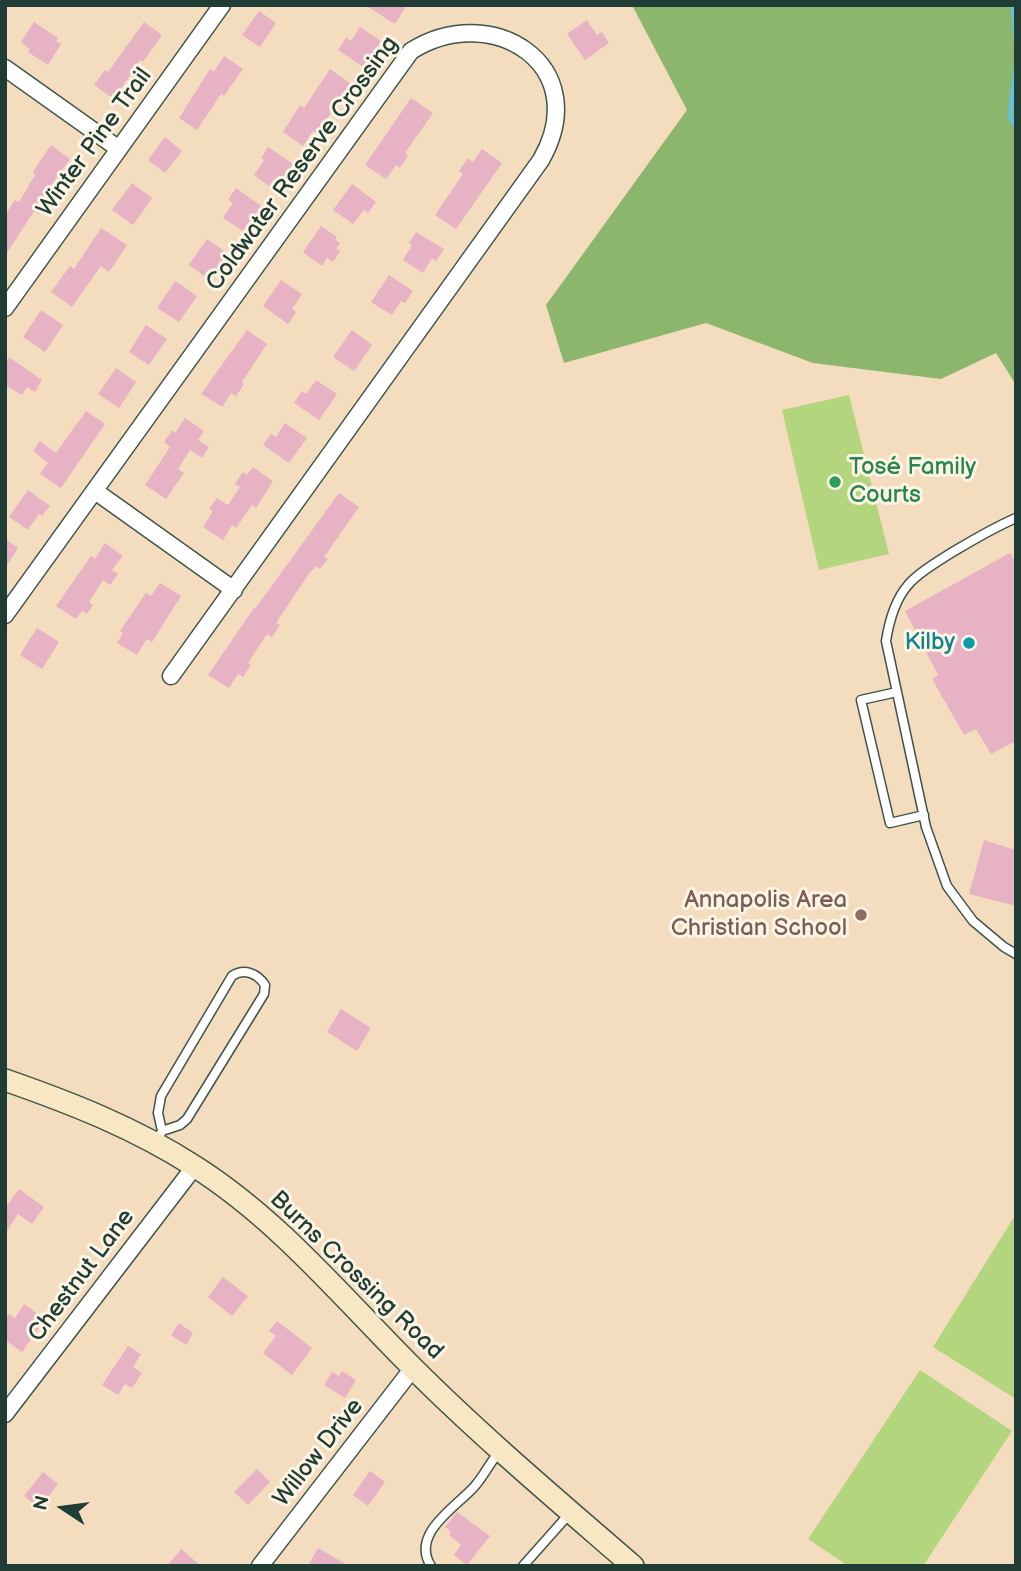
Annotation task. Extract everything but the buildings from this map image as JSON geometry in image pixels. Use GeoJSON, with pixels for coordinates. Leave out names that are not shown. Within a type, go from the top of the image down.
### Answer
{"type":"FeatureCollection","features":[{"type":"Feature","properties":{"kind":"street","name":"Winter Pine Trail"},"geometry":{"type":"LineString","coordinates":[[5,308],[222,5]]}},
{"type":"Feature","properties":{"kind":"street","name":"Coldwater Reserve Crossing"},"geometry":{"type":"LineString","coordinates":[[5,615],[411,51],[426,38],[456,27],[489,27],[518,39],[541,61],[554,84],[557,116],[550,144],[172,676]]}},
{"type":"Feature","properties":{"kind":"street"},"geometry":{"type":"LineString","coordinates":[[5,68],[119,149]]}},
{"type":"Feature","properties":{"kind":"street"},"geometry":{"type":"LineString","coordinates":[[95,491],[234,590]]}},
{"type":"Feature","properties":{"kind":"street","name":"Burns Crossing Road"},"geometry":{"type":"LineString","coordinates":[[5,1080],[159,1137],[264,1219],[500,1451],[634,1566]]}},
{"type":"Feature","properties":{"kind":"street","name":"Chestnut Lane"},"geometry":{"type":"LineString","coordinates":[[5,1414],[195,1166]]}},
{"type":"Feature","properties":{"kind":"street","name":"Willow Drive"},"geometry":{"type":"LineString","coordinates":[[260,1566],[413,1368]]}},
{"type":"Feature","properties":{"kind":"lane"},"geometry":{"type":"LineString","coordinates":[[1016,518],[923,571],[907,585],[890,619],[886,640],[924,816],[947,886],[973,921],[1016,954]]}},
{"type":"Feature","properties":{"kind":"lane"},"geometry":{"type":"LineString","coordinates":[[897,691],[861,700],[890,823],[924,816]]}},
{"type":"Feature","properties":{"kind":"lane"},"geometry":{"type":"LineString","coordinates":[[246,971],[261,978],[265,985],[264,994],[187,1119],[159,1137],[158,1113],[161,1096],[232,976],[246,971]]}},
{"type":"Feature","properties":{"kind":"lane"},"geometry":{"type":"LineString","coordinates":[[431,1566],[425,1557],[425,1544],[430,1533],[450,1508],[475,1486],[500,1451]]}},
{"type":"Feature","properties":{"kind":"lane"},"geometry":{"type":"LineString","coordinates":[[523,1566],[571,1512]]}},
{"type":"Feature","properties":{"kind":"green space"},"geometry":{"type":"Polygon","coordinates":[[[632,5],[1016,5],[1016,385],[996,353],[941,379],[813,363],[706,323],[564,363],[546,305],[687,110],[632,5]]]}},
{"type":"Feature","properties":{"kind":"green space","name":"Tosé Family Courts"},"geometry":{"type":"Polygon","coordinates":[[[849,395],[889,554],[819,570],[782,410],[849,395]]]}},
{"type":"Feature","properties":{"kind":"green space"},"geometry":{"type":"Polygon","coordinates":[[[1016,1214],[1016,1399],[933,1347],[1016,1214]]]}},
{"type":"Feature","properties":{"kind":"green space"},"geometry":{"type":"Polygon","coordinates":[[[920,1370],[1012,1431],[923,1566],[848,1566],[808,1539],[920,1370]]]}},
{"type":"Feature","properties":{"kind":"waterway"},"geometry":{"type":"LineString","coordinates":[[1013,5],[1016,43]]}},
{"type":"Feature","properties":{"kind":"waterway"},"geometry":{"type":"LineString","coordinates":[[1016,66],[1010,117],[1016,126]]}},
{"type":"Feature","properties":{"kind":"place","name":"Tosé Family Courts"},"geometry":{"type":"Point","coordinates":[835,482]}},
{"type":"Feature","properties":{"kind":"place","name":"Kilby"},"geometry":{"type":"Point","coordinates":[969,643]}},
{"type":"Feature","properties":{"kind":"place","name":"Annapolis Area Christian School"},"geometry":{"type":"Point","coordinates":[861,915]}}]}
